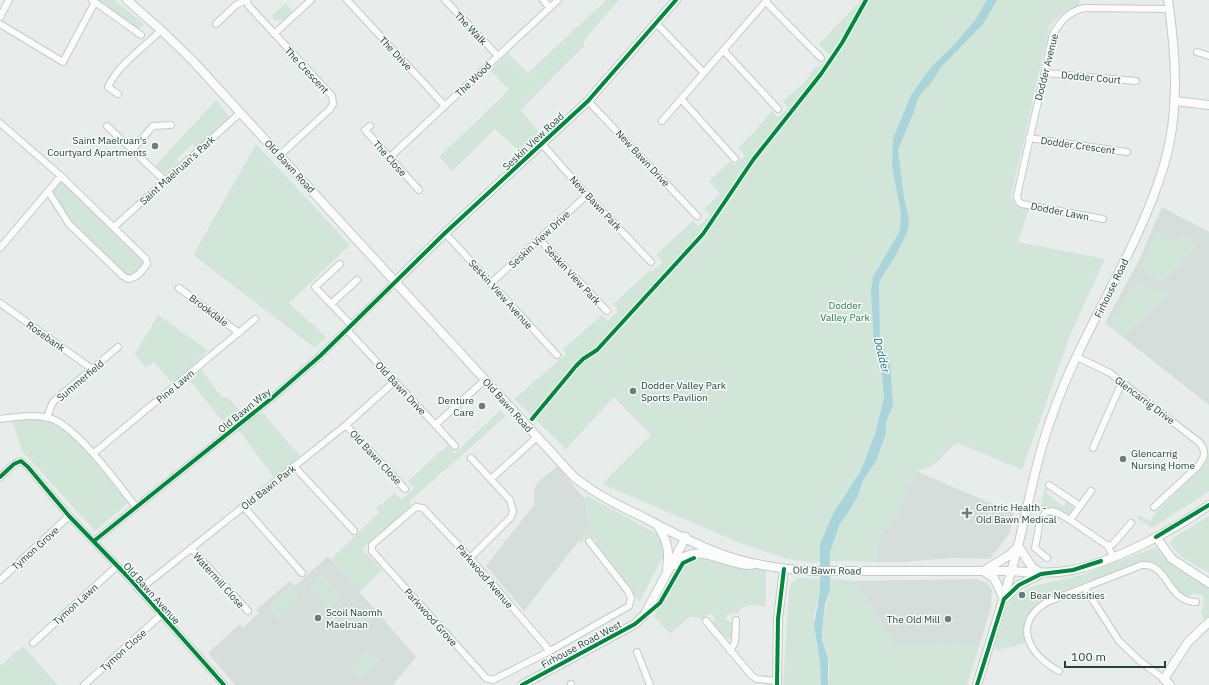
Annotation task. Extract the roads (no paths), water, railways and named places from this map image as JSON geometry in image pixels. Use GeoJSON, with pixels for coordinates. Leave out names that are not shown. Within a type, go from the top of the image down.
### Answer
{"type":"FeatureCollection","features":[{"type":"Feature","properties":{"kind":"main road","name":"Old Bawn Road"},"geometry":{"type":"LineString","coordinates":[[127,0],[162,30],[280,155],[537,437],[579,481],[597,493],[720,554],[784,569],[813,571],[1012,571],[1041,574]]}},
{"type":"Feature","properties":{"kind":"main road","name":"Seskin View Road"},"geometry":{"type":"LineString","coordinates":[[395,282],[445,233],[588,101],[656,23],[672,1]]}},
{"type":"Feature","properties":{"kind":"main road","name":"Firhouse Road"},"geometry":{"type":"LineString","coordinates":[[977,685],[1012,571],[1043,442],[1053,412],[1077,357],[1139,228],[1164,166],[1173,120],[1175,100],[1174,54],[1168,4]]}},
{"type":"Feature","properties":{"kind":"main road"},"geometry":{"type":"LineString","coordinates":[[1175,100],[1209,105]]}},
{"type":"Feature","properties":{"kind":"main road"},"geometry":{"type":"LineString","coordinates":[[1041,574],[1032,567],[1018,546],[1008,556],[983,571],[994,578],[1004,599],[1019,585],[1041,574],[1073,570],[1112,557],[1156,537],[1209,505]]}},
{"type":"Feature","properties":{"kind":"main road"},"geometry":{"type":"LineString","coordinates":[[657,524],[667,542],[669,554],[666,575]]}},
{"type":"Feature","properties":{"kind":"main road","name":"Firhouse Road West"},"geometry":{"type":"LineString","coordinates":[[522,685],[635,624],[645,614],[686,537]]}},
{"type":"Feature","properties":{"kind":"main road"},"geometry":{"type":"LineString","coordinates":[[1156,537],[1172,559],[1209,583]]}},
{"type":"Feature","properties":{"kind":"main road"},"geometry":{"type":"LineString","coordinates":[[666,575],[681,558],[693,552],[739,565],[760,564]]}},
{"type":"Feature","properties":{"kind":"main road"},"geometry":{"type":"LineString","coordinates":[[776,683],[778,619],[784,569]]}},
{"type":"Feature","properties":{"kind":"main road"},"geometry":{"type":"LineString","coordinates":[[1170,685],[1164,679],[1188,642],[1209,622]]}},
{"type":"Feature","properties":{"kind":"street"},"geometry":{"type":"LineString","coordinates":[[0,17],[9,0]]}},
{"type":"Feature","properties":{"kind":"street","name":"The Crescent"},"geometry":{"type":"LineString","coordinates":[[216,24],[236,5],[246,0],[248,5],[332,96],[333,104],[330,110],[280,155]]}},
{"type":"Feature","properties":{"kind":"street"},"geometry":{"type":"LineString","coordinates":[[274,34],[312,0]]}},
{"type":"Feature","properties":{"kind":"street","name":"The Drive"},"geometry":{"type":"LineString","coordinates":[[347,0],[445,106]]}},
{"type":"Feature","properties":{"kind":"street","name":"The Walk"},"geometry":{"type":"LineString","coordinates":[[445,0],[498,56]]}},
{"type":"Feature","properties":{"kind":"street"},"geometry":{"type":"LineString","coordinates":[[543,0],[550,8]]}},
{"type":"Feature","properties":{"kind":"street","name":"The Wood"},"geometry":{"type":"LineString","coordinates":[[389,158],[558,0]]}},
{"type":"Feature","properties":{"kind":"street"},"geometry":{"type":"LineString","coordinates":[[1084,8],[1086,0]]}},
{"type":"Feature","properties":{"kind":"street"},"geometry":{"type":"LineString","coordinates":[[0,24],[63,62],[94,1],[141,35]]}},
{"type":"Feature","properties":{"kind":"street"},"geometry":{"type":"LineString","coordinates":[[662,121],[682,100],[766,1],[821,58]]}},
{"type":"Feature","properties":{"kind":"street","name":"Dodder Avenue"},"geometry":{"type":"LineString","coordinates":[[1018,201],[1017,196],[1029,138],[1053,34],[1062,19],[1073,11],[1084,8],[1168,4]]}},
{"type":"Feature","properties":{"kind":"street"},"geometry":{"type":"LineString","coordinates":[[656,23],[704,73]]}},
{"type":"Feature","properties":{"kind":"street"},"geometry":{"type":"LineString","coordinates":[[118,94],[108,87],[122,64],[162,30]]}},
{"type":"Feature","properties":{"kind":"street"},"geometry":{"type":"LineString","coordinates":[[724,51],[778,110]]}},
{"type":"Feature","properties":{"kind":"street"},"geometry":{"type":"LineString","coordinates":[[1197,52],[1209,56]]}},
{"type":"Feature","properties":{"kind":"street","name":"Dodder Court"},"geometry":{"type":"LineString","coordinates":[[1045,73],[1136,81]]}},
{"type":"Feature","properties":{"kind":"street"},"geometry":{"type":"LineString","coordinates":[[682,100],[735,159]]}},
{"type":"Feature","properties":{"kind":"street","name":"New Bawn Drive"},"geometry":{"type":"LineString","coordinates":[[588,101],[697,216]]}},
{"type":"Feature","properties":{"kind":"street","name":"Saint Maelruan's Park"},"geometry":{"type":"LineString","coordinates":[[114,227],[240,113]]}},
{"type":"Feature","properties":{"kind":"street"},"geometry":{"type":"LineString","coordinates":[[0,123],[61,176],[146,259],[147,264],[133,278],[128,280],[69,224],[48,191]]}},
{"type":"Feature","properties":{"kind":"street"},"geometry":{"type":"LineString","coordinates":[[132,150],[153,126],[171,125]]}},
{"type":"Feature","properties":{"kind":"street"},"geometry":{"type":"LineString","coordinates":[[108,126],[165,181]]}},
{"type":"Feature","properties":{"kind":"street","name":"The Close"},"geometry":{"type":"LineString","coordinates":[[370,126],[365,130],[419,190]]}},
{"type":"Feature","properties":{"kind":"street","name":"Dodder Crescent"},"geometry":{"type":"LineString","coordinates":[[1029,138],[1127,152]]}},
{"type":"Feature","properties":{"kind":"street","name":"New Bawn Park"},"geometry":{"type":"LineString","coordinates":[[542,144],[587,195],[650,262]]}},
{"type":"Feature","properties":{"kind":"street"},"geometry":{"type":"LineString","coordinates":[[0,248],[61,176]]}},
{"type":"Feature","properties":{"kind":"street","name":"Seskin View Drive"},"geometry":{"type":"LineString","coordinates":[[491,283],[587,195]]}},
{"type":"Feature","properties":{"kind":"street","name":"Dodder Lawn"},"geometry":{"type":"LineString","coordinates":[[1018,201],[1022,204],[1103,219]]}},
{"type":"Feature","properties":{"kind":"street","name":"Seskin View Avenue"},"geometry":{"type":"LineString","coordinates":[[445,233],[557,355]]}},
{"type":"Feature","properties":{"kind":"street","name":"Seskin View Park"},"geometry":{"type":"LineString","coordinates":[[539,239],[607,311]]}},
{"type":"Feature","properties":{"kind":"street","name":"Old Bawn Drive"},"geometry":{"type":"LineString","coordinates":[[340,264],[315,287],[332,304],[350,328],[395,381],[455,446]]}},
{"type":"Feature","properties":{"kind":"street"},"geometry":{"type":"LineString","coordinates":[[332,304],[357,280]]}},
{"type":"Feature","properties":{"kind":"street","name":"Old Bawn Way"},"geometry":{"type":"LineString","coordinates":[[94,541],[272,398],[350,328],[395,282]]}},
{"type":"Feature","properties":{"kind":"street","name":"Brookdale"},"geometry":{"type":"LineString","coordinates":[[179,288],[239,333]]}},
{"type":"Feature","properties":{"kind":"street","name":"Rosebank"},"geometry":{"type":"LineString","coordinates":[[0,303],[92,369]]}},
{"type":"Feature","properties":{"kind":"street","name":"Pine Lawn"},"geometry":{"type":"LineString","coordinates":[[94,453],[255,319]]}},
{"type":"Feature","properties":{"kind":"street","name":"Summerfield"},"geometry":{"type":"LineString","coordinates":[[47,417],[55,400],[118,347]]}},
{"type":"Feature","properties":{"kind":"street","name":"Glencarrig Drive"},"geometry":{"type":"LineString","coordinates":[[1077,357],[1110,373],[1200,443],[1205,452],[1197,467],[1154,507]]}},
{"type":"Feature","properties":{"kind":"street"},"geometry":{"type":"LineString","coordinates":[[435,425],[485,380]]}},
{"type":"Feature","properties":{"kind":"street","name":"Old Bawn Park"},"geometry":{"type":"LineString","coordinates":[[139,590],[346,425],[395,381]]}},
{"type":"Feature","properties":{"kind":"street"},"geometry":{"type":"LineString","coordinates":[[1093,448],[1122,382]]}},
{"type":"Feature","properties":{"kind":"street"},"geometry":{"type":"LineString","coordinates":[[0,419],[47,417],[69,430],[94,453],[136,507]]}},
{"type":"Feature","properties":{"kind":"street","name":"Old Bawn Close"},"geometry":{"type":"LineString","coordinates":[[346,425],[405,489]]}},
{"type":"Feature","properties":{"kind":"street"},"geometry":{"type":"LineString","coordinates":[[492,479],[537,437]]}},
{"type":"Feature","properties":{"kind":"street"},"geometry":{"type":"LineString","coordinates":[[470,558],[511,517],[513,511],[510,500],[471,458]]}},
{"type":"Feature","properties":{"kind":"street","name":"Old Bawn Avenue"},"geometry":{"type":"LineString","coordinates":[[0,476],[14,464],[21,461],[69,516],[117,566],[224,685]]}},
{"type":"Feature","properties":{"kind":"street"},"geometry":{"type":"LineString","coordinates":[[294,466],[354,532]]}},
{"type":"Feature","properties":{"kind":"street"},"geometry":{"type":"LineString","coordinates":[[1049,486],[1080,506]]}},
{"type":"Feature","properties":{"kind":"street"},"geometry":{"type":"LineString","coordinates":[[1070,520],[1091,491]]}},
{"type":"Feature","properties":{"kind":"street"},"geometry":{"type":"LineString","coordinates":[[243,506],[302,573]]}},
{"type":"Feature","properties":{"kind":"street","name":"Parkwood Avenue"},"geometry":{"type":"LineString","coordinates":[[416,507],[423,508],[470,558],[550,651]]}},
{"type":"Feature","properties":{"kind":"street","name":"Parkwood Grove"},"geometry":{"type":"LineString","coordinates":[[416,507],[372,545],[372,551],[486,678],[493,680],[550,651],[630,606],[631,598],[628,591],[589,541]]}},
{"type":"Feature","properties":{"kind":"street"},"geometry":{"type":"LineString","coordinates":[[1047,558],[1035,548],[1040,520],[1045,513],[1051,511],[1070,520],[1108,546],[1112,557]]}},
{"type":"Feature","properties":{"kind":"street","name":"Tymon Grove"},"geometry":{"type":"LineString","coordinates":[[0,580],[69,516]]}},
{"type":"Feature","properties":{"kind":"street"},"geometry":{"type":"LineString","coordinates":[[1108,546],[1112,544],[1131,523]]}},
{"type":"Feature","properties":{"kind":"street","name":"Watermill Close"},"geometry":{"type":"LineString","coordinates":[[191,548],[248,611]]}},
{"type":"Feature","properties":{"kind":"street"},"geometry":{"type":"LineString","coordinates":[[1059,671],[1048,665],[1033,651],[1029,641],[1029,624],[1039,608],[1047,602],[1142,565],[1149,565],[1156,567],[1171,589],[1179,596],[1196,602]]}},
{"type":"Feature","properties":{"kind":"street","name":"Tymon Lawn"},"geometry":{"type":"LineString","coordinates":[[33,643],[117,566]]}},
{"type":"Feature","properties":{"kind":"street"},"geometry":{"type":"LineString","coordinates":[[1085,588],[1119,641],[1140,661],[1164,679]]}},
{"type":"Feature","properties":{"kind":"street","name":"Tymon Close"},"geometry":{"type":"LineString","coordinates":[[84,685],[161,615]]}},
{"type":"Feature","properties":{"kind":"street"},"geometry":{"type":"LineString","coordinates":[[730,651],[735,642],[736,620]]}},
{"type":"Feature","properties":{"kind":"street"},"geometry":{"type":"LineString","coordinates":[[706,621],[750,676],[757,680],[776,683]]}},
{"type":"Feature","properties":{"kind":"street"},"geometry":{"type":"LineString","coordinates":[[638,652],[650,685]]}},
{"type":"Feature","properties":{"kind":"water","name":"Dodder"},"geometry":{"type":"Polygon","coordinates":[[[987,0],[997,0],[984,23],[941,67],[929,86],[923,91],[917,100],[915,109],[898,150],[904,198],[909,220],[908,230],[896,255],[879,284],[880,339],[890,364],[893,405],[886,422],[886,433],[876,461],[862,482],[858,496],[840,523],[830,552],[830,589],[825,604],[822,631],[822,640],[828,658],[828,685],[821,685],[820,663],[814,625],[820,592],[820,544],[833,514],[860,472],[865,461],[876,431],[884,398],[881,359],[874,345],[871,291],[873,277],[900,231],[901,214],[892,165],[893,139],[911,95],[932,66],[953,46],[975,20],[987,0]]]}},
{"type":"Feature","properties":{"kind":"place","name":"Saint Maelruan's Courtyard Apartments"},"geometry":{"type":"Point","coordinates":[155,146]}},
{"type":"Feature","properties":{"kind":"place","name":"Dodder Valley Park Sports Pavilion"},"geometry":{"type":"Point","coordinates":[633,391]}},
{"type":"Feature","properties":{"kind":"place","name":"Denture Care"},"geometry":{"type":"Point","coordinates":[482,406]}},
{"type":"Feature","properties":{"kind":"place","name":"Glencarrig Nursing Home"},"geometry":{"type":"Point","coordinates":[1123,459]}},
{"type":"Feature","properties":{"kind":"place","name":"Centric Health - Old Bawn Medical"},"geometry":{"type":"Point","coordinates":[967,513]}},
{"type":"Feature","properties":{"kind":"place","name":"Bear Necessities"},"geometry":{"type":"Point","coordinates":[1022,595]}},
{"type":"Feature","properties":{"kind":"place","name":"Scoil Naomh Maelruan"},"geometry":{"type":"Point","coordinates":[318,618]}},
{"type":"Feature","properties":{"kind":"place","name":"The Old Mill"},"geometry":{"type":"Point","coordinates":[948,619]}},
{"type":"Feature","properties":{"kind":"park label","name":"Dodder Valley Park"},"geometry":{"type":"Point","coordinates":[845,310]}}]}
